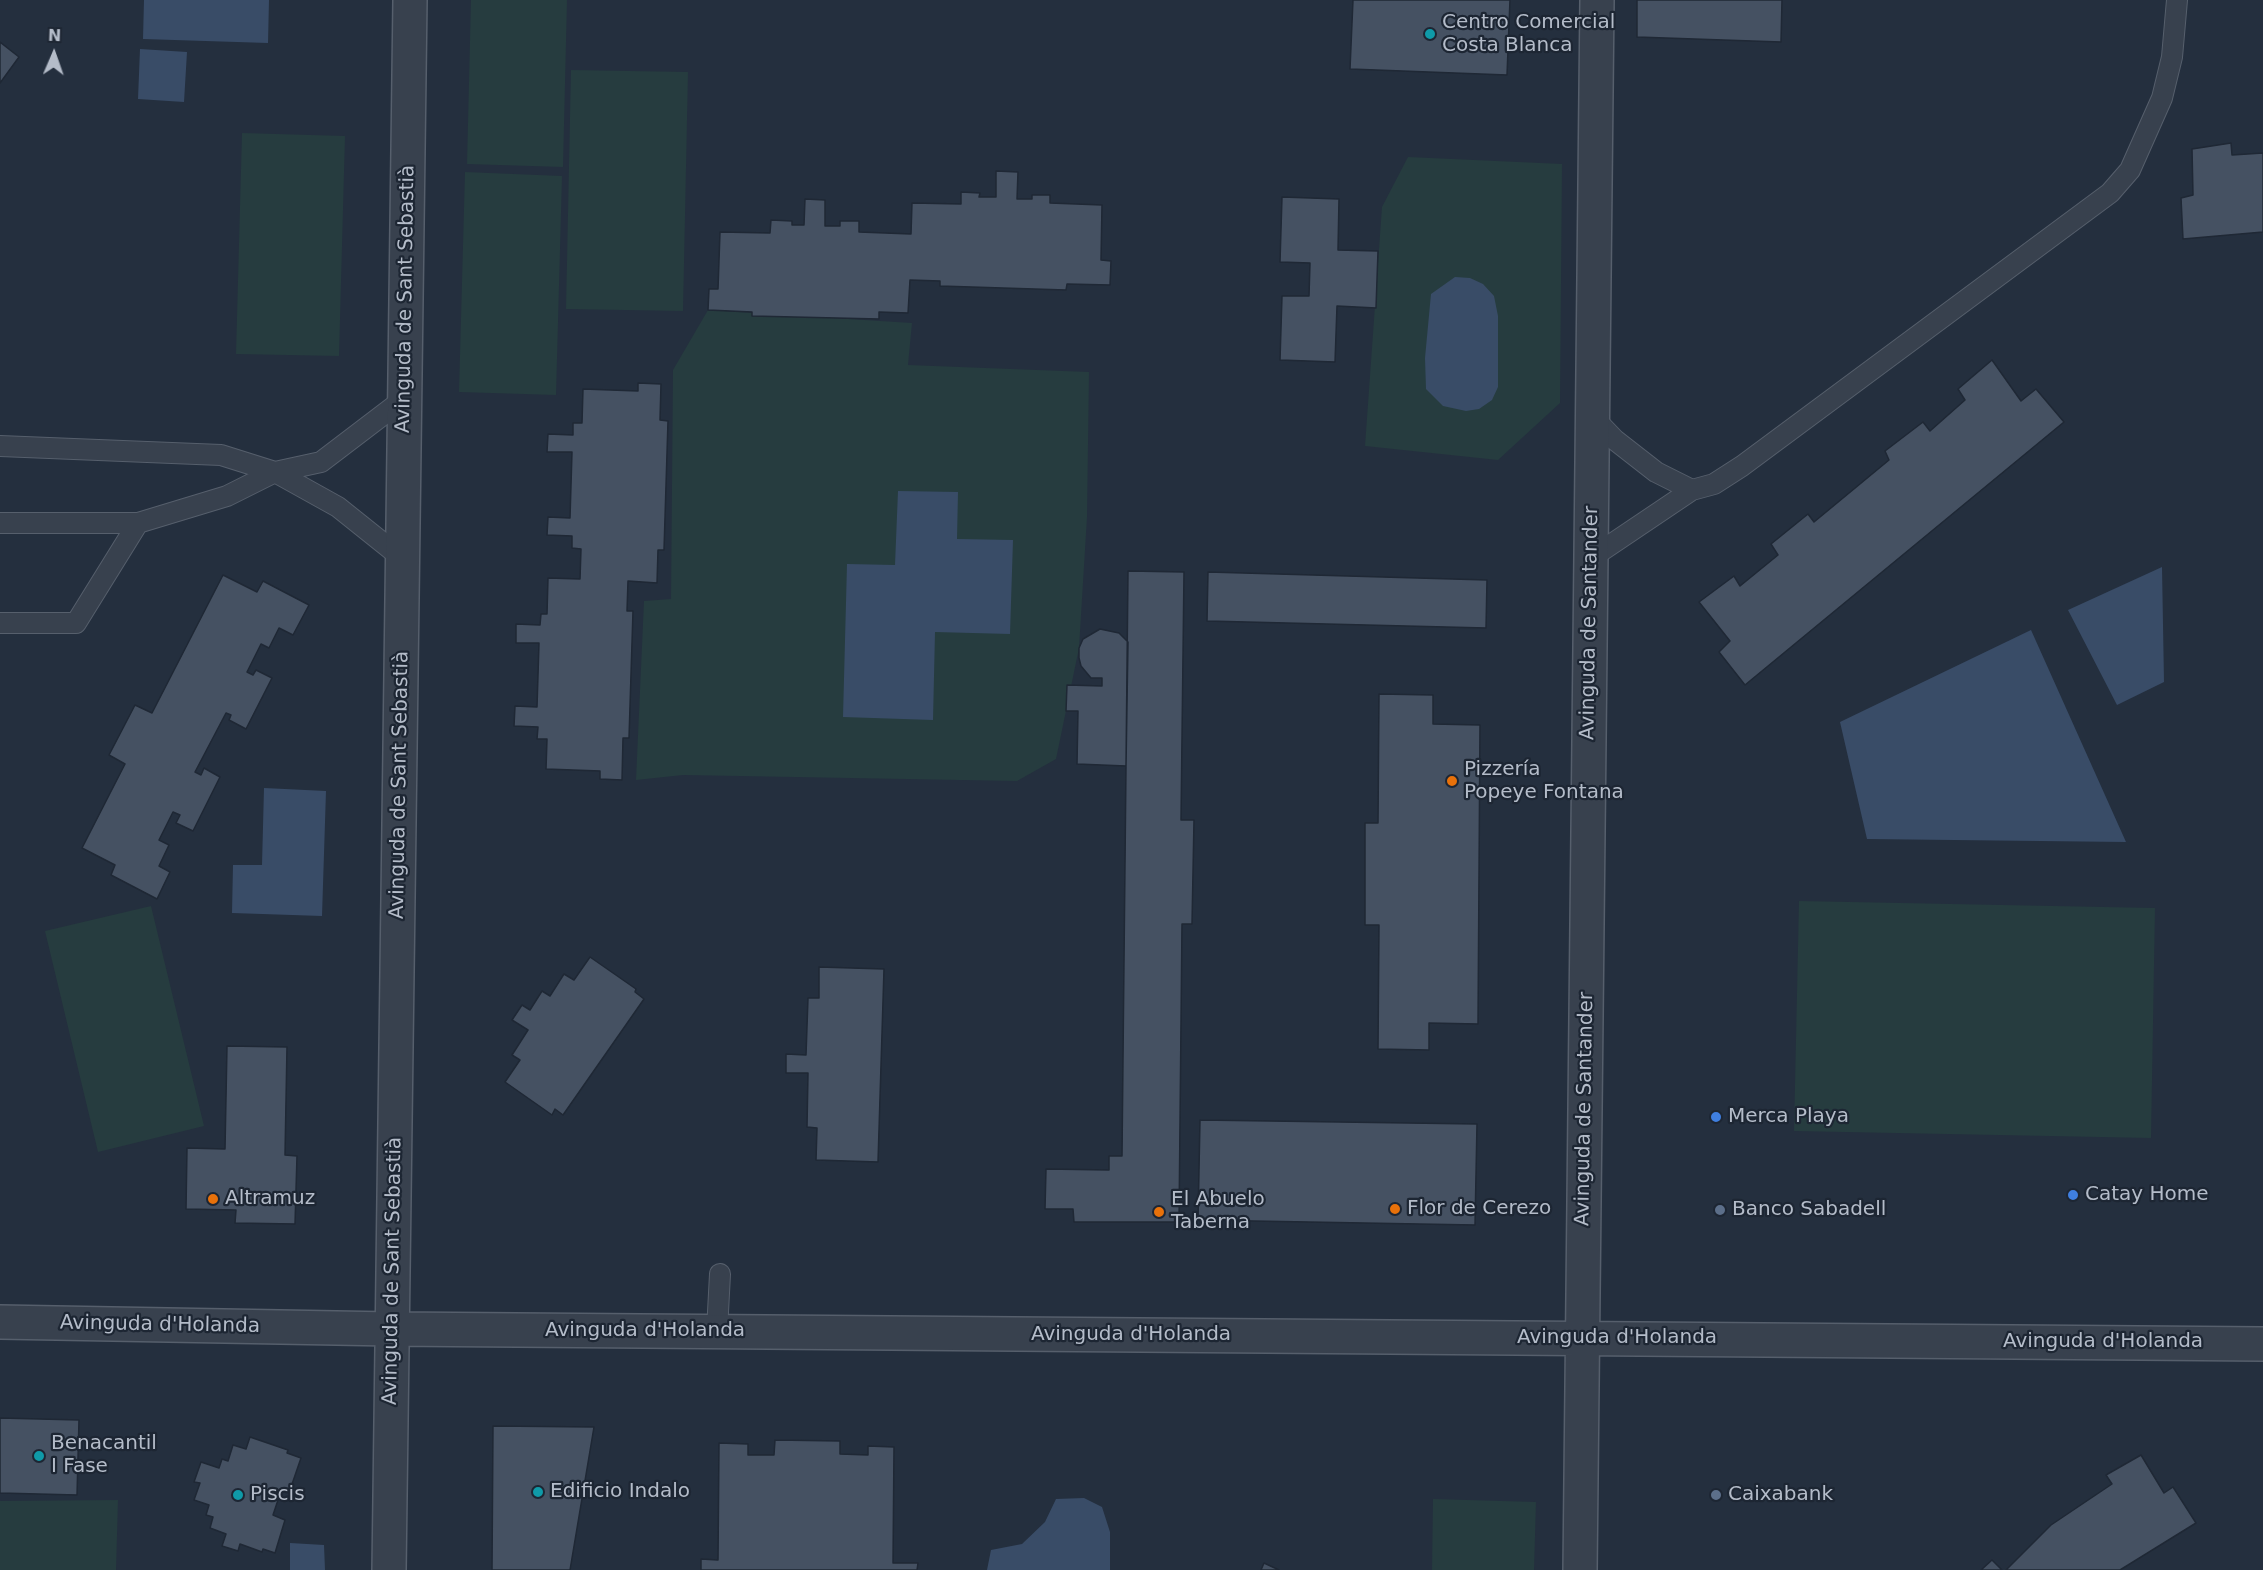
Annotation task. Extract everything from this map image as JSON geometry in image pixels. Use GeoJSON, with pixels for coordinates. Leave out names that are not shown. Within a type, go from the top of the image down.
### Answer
{"type":"FeatureCollection","features":[{"type":"Feature","properties":{"kind":"street","name":"Avinguda de Sant Sebastià"},"geometry":{"type":"LineString","coordinates":[[389,1570],[410,0]]}},
{"type":"Feature","properties":{"kind":"street","name":"Avinguda de Santander"},"geometry":{"type":"LineString","coordinates":[[1580,1570],[1597,0]]}},
{"type":"Feature","properties":{"kind":"street","name":"Avinguda d'Holanda"},"geometry":{"type":"LineString","coordinates":[[0,1322],[392,1329],[2263,1344]]}},
{"type":"Feature","properties":{"kind":"lane"},"geometry":{"type":"LineString","coordinates":[[1591,558],[1692,490],[1714,484],[1742,466],[2110,192],[2130,170],[2162,98],[2172,57],[2177,0]]}},
{"type":"Feature","properties":{"kind":"lane"},"geometry":{"type":"LineString","coordinates":[[0,524],[138,523],[227,496],[275,472],[321,462],[405,398]]}},
{"type":"Feature","properties":{"kind":"lane"},"geometry":{"type":"LineString","coordinates":[[1592,416],[1615,440],[1656,472],[1692,490]]}},
{"type":"Feature","properties":{"kind":"lane"},"geometry":{"type":"LineString","coordinates":[[0,446],[221,455],[275,472],[338,507],[403,559]]}},
{"type":"Feature","properties":{"kind":"lane"},"geometry":{"type":"LineString","coordinates":[[0,623],[76,623],[138,523]]}},
{"type":"Feature","properties":{"kind":"lane"},"geometry":{"type":"LineString","coordinates":[[717,1331],[720,1274]]}},
{"type":"Feature","properties":{"kind":"green space"},"geometry":{"type":"Polygon","coordinates":[[[471,0],[567,0],[563,167],[467,164],[471,0]]]}},
{"type":"Feature","properties":{"kind":"green space"},"geometry":{"type":"Polygon","coordinates":[[[571,70],[688,72],[683,311],[566,309],[571,70]]]}},
{"type":"Feature","properties":{"kind":"green space"},"geometry":{"type":"Polygon","coordinates":[[[242,133],[345,136],[339,356],[236,354],[242,133]]]}},
{"type":"Feature","properties":{"kind":"green space"},"geometry":{"type":"Polygon","coordinates":[[[1408,157],[1562,164],[1560,403],[1498,460],[1365,446],[1382,207],[1408,157]]]}},
{"type":"Feature","properties":{"kind":"green space"},"geometry":{"type":"Polygon","coordinates":[[[465,172],[562,176],[556,395],[459,392],[465,172]]]}},
{"type":"Feature","properties":{"kind":"green space"},"geometry":{"type":"Polygon","coordinates":[[[708,310],[912,323],[908,365],[1089,372],[1087,517],[1079,648],[1056,759],[1017,781],[683,775],[636,780],[644,601],[671,599],[673,370],[708,310]]]}},
{"type":"Feature","properties":{"kind":"green space"},"geometry":{"type":"Polygon","coordinates":[[[1799,901],[2155,908],[2151,1138],[1794,1131],[1799,901]]]}},
{"type":"Feature","properties":{"kind":"green space"},"geometry":{"type":"Polygon","coordinates":[[[151,906],[204,1126],[98,1152],[45,931],[151,906]]]}},
{"type":"Feature","properties":{"kind":"green space"},"geometry":{"type":"Polygon","coordinates":[[[1433,1499],[1536,1502],[1534,1570],[1432,1570],[1433,1499]]]}},
{"type":"Feature","properties":{"kind":"green space"},"geometry":{"type":"Polygon","coordinates":[[[118,1500],[116,1570],[0,1570],[0,1501],[118,1500]]]}},
{"type":"Feature","properties":{"kind":"water"},"geometry":{"type":"Polygon","coordinates":[[[144,0],[269,0],[268,43],[143,39],[144,0]]]}},
{"type":"Feature","properties":{"kind":"water"},"geometry":{"type":"Polygon","coordinates":[[[140,49],[187,52],[184,102],[138,99],[140,49]]]}},
{"type":"Feature","properties":{"kind":"water"},"geometry":{"type":"Polygon","coordinates":[[[1455,277],[1470,278],[1483,284],[1494,296],[1498,316],[1498,387],[1492,400],[1479,409],[1466,411],[1443,406],[1426,389],[1425,358],[1431,294],[1455,277]]]}},
{"type":"Feature","properties":{"kind":"water"},"geometry":{"type":"Polygon","coordinates":[[[898,491],[958,492],[957,539],[1013,540],[1010,634],[935,632],[933,720],[843,717],[847,564],[895,565],[898,491]]]}},
{"type":"Feature","properties":{"kind":"water"},"geometry":{"type":"Polygon","coordinates":[[[2162,567],[2164,682],[2117,705],[2068,610],[2162,567]]]}},
{"type":"Feature","properties":{"kind":"water"},"geometry":{"type":"Polygon","coordinates":[[[2031,630],[2126,842],[1867,839],[1840,722],[2031,630]]]}},
{"type":"Feature","properties":{"kind":"water"},"geometry":{"type":"Polygon","coordinates":[[[264,788],[326,791],[322,916],[232,913],[233,865],[262,865],[264,788]]]}},
{"type":"Feature","properties":{"kind":"water"},"geometry":{"type":"Polygon","coordinates":[[[1084,1498],[1102,1507],[1110,1532],[1110,1570],[987,1570],[991,1550],[1022,1544],[1045,1522],[1056,1499],[1084,1498]]]}},
{"type":"Feature","properties":{"kind":"water"},"geometry":{"type":"Polygon","coordinates":[[[290,1543],[324,1545],[325,1570],[290,1570],[290,1543]]]}},
{"type":"Feature","properties":{"kind":"building","name":"Centro Comercial Costa Blanca"},"geometry":{"type":"Polygon","coordinates":[[[1353,0],[1510,0],[1507,75],[1350,69],[1353,0]]]}},
{"type":"Feature","properties":{"kind":"building"},"geometry":{"type":"Polygon","coordinates":[[[1637,0],[1782,0],[1781,42],[1637,37],[1637,0]]]}},
{"type":"Feature","properties":{"kind":"building"},"geometry":{"type":"Polygon","coordinates":[[[0,42],[19,57],[0,83],[0,42]]]}},
{"type":"Feature","properties":{"kind":"building"},"geometry":{"type":"Polygon","coordinates":[[[2231,143],[2232,155],[2263,153],[2263,232],[2183,239],[2181,198],[2193,195],[2192,149],[2231,143]]]}},
{"type":"Feature","properties":{"kind":"building"},"geometry":{"type":"Polygon","coordinates":[[[996,171],[1018,172],[1017,199],[1032,199],[1032,195],[1050,195],[1050,203],[1102,205],[1101,260],[1111,261],[1110,285],[1067,284],[1066,290],[940,286],[940,281],[910,280],[908,313],[879,312],[879,319],[752,316],[752,312],[708,310],[709,289],[718,289],[720,232],[770,233],[771,220],[792,221],[792,225],[804,225],[805,199],[825,200],[825,226],[840,226],[840,221],[859,221],[859,232],[911,234],[912,203],[961,204],[961,192],[980,193],[979,197],[996,197],[996,171]]]}},
{"type":"Feature","properties":{"kind":"building"},"geometry":{"type":"Polygon","coordinates":[[[1282,197],[1339,199],[1338,250],[1378,251],[1376,308],[1337,306],[1335,362],[1280,360],[1282,296],[1309,296],[1310,263],[1280,262],[1282,197]]]}},
{"type":"Feature","properties":{"kind":"building"},"geometry":{"type":"Polygon","coordinates":[[[1992,360],[2021,401],[2036,389],[2064,422],[1745,685],[1719,652],[1730,641],[1699,602],[1734,576],[1740,586],[1778,555],[1771,544],[1808,514],[1814,522],[1889,460],[1885,451],[1923,422],[1930,431],[1965,400],[1958,389],[1992,360]]]}},
{"type":"Feature","properties":{"kind":"building"},"geometry":{"type":"Polygon","coordinates":[[[638,383],[661,384],[660,420],[668,421],[664,550],[658,550],[657,583],[628,581],[627,611],[633,611],[629,738],[623,738],[622,780],[600,779],[600,771],[546,769],[547,739],[537,739],[538,727],[514,726],[515,706],[537,707],[539,643],[516,643],[516,624],[540,625],[541,614],[547,614],[548,578],[580,579],[581,549],[572,548],[572,536],[547,535],[548,517],[570,518],[572,452],[547,452],[548,434],[573,435],[573,423],[582,423],[583,389],[638,391],[638,383]]]}},
{"type":"Feature","properties":{"kind":"building"},"geometry":{"type":"Polygon","coordinates":[[[1128,571],[1184,572],[1181,820],[1194,820],[1192,924],[1182,924],[1179,1222],[1074,1222],[1073,1209],[1045,1209],[1046,1169],[1109,1170],[1109,1156],[1122,1156],[1128,571]]]}},
{"type":"Feature","properties":{"kind":"building"},"geometry":{"type":"Polygon","coordinates":[[[1208,572],[1487,580],[1486,628],[1207,621],[1208,572]]]}},
{"type":"Feature","properties":{"kind":"building"},"geometry":{"type":"Polygon","coordinates":[[[223,575],[257,592],[263,581],[309,605],[293,635],[279,628],[269,648],[261,644],[247,672],[253,675],[256,670],[272,678],[246,729],[229,720],[231,715],[226,713],[195,772],[201,775],[204,768],[220,777],[193,831],[176,823],[180,815],[173,812],[159,840],[169,845],[159,866],[170,872],[157,899],[111,875],[115,865],[82,848],[125,764],[109,755],[135,705],[152,713],[223,575]]]}},
{"type":"Feature","properties":{"kind":"building"},"geometry":{"type":"Polygon","coordinates":[[[1100,629],[1119,633],[1128,642],[1126,766],[1077,764],[1078,711],[1066,711],[1067,685],[1102,686],[1102,678],[1091,678],[1081,666],[1079,658],[1079,648],[1083,639],[1100,629]]]}},
{"type":"Feature","properties":{"kind":"building"},"geometry":{"type":"Polygon","coordinates":[[[1379,694],[1433,695],[1433,724],[1480,725],[1478,1024],[1429,1023],[1429,1050],[1378,1049],[1379,925],[1365,925],[1365,823],[1378,823],[1379,694]]]}},
{"type":"Feature","properties":{"kind":"building"},"geometry":{"type":"Polygon","coordinates":[[[590,957],[636,989],[635,992],[644,999],[563,1115],[555,1109],[552,1115],[505,1082],[520,1060],[512,1055],[528,1030],[512,1020],[522,1005],[530,1010],[542,991],[550,996],[564,974],[574,980],[590,957]]]}},
{"type":"Feature","properties":{"kind":"building"},"geometry":{"type":"Polygon","coordinates":[[[819,967],[884,969],[878,1162],[816,1160],[817,1128],[807,1127],[808,1073],[786,1073],[786,1054],[806,1055],[808,998],[819,998],[819,967]]]}},
{"type":"Feature","properties":{"kind":"building"},"geometry":{"type":"Polygon","coordinates":[[[227,1046],[287,1047],[285,1155],[297,1156],[295,1224],[235,1223],[236,1210],[186,1209],[187,1148],[225,1149],[227,1046]]]}},
{"type":"Feature","properties":{"kind":"building"},"geometry":{"type":"Polygon","coordinates":[[[1200,1120],[1477,1124],[1475,1225],[1198,1220],[1200,1120]]]}},
{"type":"Feature","properties":{"kind":"building","name":"Benacantil I Fase"},"geometry":{"type":"Polygon","coordinates":[[[0,1418],[79,1420],[77,1495],[0,1493],[0,1418]]]}},
{"type":"Feature","properties":{"kind":"building","name":"Edificio Indalo"},"geometry":{"type":"Polygon","coordinates":[[[493,1426],[594,1427],[570,1570],[492,1570],[493,1426]]]}},
{"type":"Feature","properties":{"kind":"building","name":"Piscis"},"geometry":{"type":"Polygon","coordinates":[[[250,1437],[288,1450],[287,1453],[301,1458],[290,1490],[282,1488],[273,1515],[285,1520],[275,1553],[263,1549],[262,1552],[240,1544],[238,1551],[222,1546],[226,1534],[210,1528],[213,1517],[206,1515],[209,1505],[194,1500],[200,1483],[194,1482],[201,1462],[219,1468],[222,1459],[228,1461],[233,1445],[246,1449],[250,1437]]]}},
{"type":"Feature","properties":{"kind":"building"},"geometry":{"type":"Polygon","coordinates":[[[775,1440],[840,1441],[840,1454],[868,1455],[868,1446],[894,1447],[893,1563],[918,1563],[917,1570],[701,1570],[701,1559],[718,1560],[719,1443],[748,1444],[748,1455],[774,1455],[775,1440]]]}},
{"type":"Feature","properties":{"kind":"building"},"geometry":{"type":"Polygon","coordinates":[[[2141,1455],[2164,1493],[2173,1487],[2196,1523],[2120,1570],[2006,1570],[2051,1525],[2112,1484],[2106,1475],[2141,1455]]]}},
{"type":"Feature","properties":{"kind":"building"},"geometry":{"type":"Polygon","coordinates":[[[1992,1560],[2002,1570],[1981,1570],[1992,1560]]]}},
{"type":"Feature","properties":{"kind":"building"},"geometry":{"type":"Polygon","coordinates":[[[1264,1563],[1279,1570],[1261,1570],[1264,1563]]]}},
{"type":"Feature","properties":{"kind":"place","name":"Centro Comercial Costa Blanca"},"geometry":{"type":"Point","coordinates":[1430,34]}},
{"type":"Feature","properties":{"kind":"place","name":"Pizzería Popeye Fontana"},"geometry":{"type":"Point","coordinates":[1452,781]}},
{"type":"Feature","properties":{"kind":"place","name":"Merca Playa"},"geometry":{"type":"Point","coordinates":[1716,1117]}},
{"type":"Feature","properties":{"kind":"place","name":"Catay Home"},"geometry":{"type":"Point","coordinates":[2073,1195]}},
{"type":"Feature","properties":{"kind":"place","name":"Altramuz"},"geometry":{"type":"Point","coordinates":[213,1199]}},
{"type":"Feature","properties":{"kind":"place","name":"Flor de Cerezo"},"geometry":{"type":"Point","coordinates":[1395,1209]}},
{"type":"Feature","properties":{"kind":"place","name":"Banco Sabadell"},"geometry":{"type":"Point","coordinates":[1720,1210]}},
{"type":"Feature","properties":{"kind":"place","name":"El Abuelo Taberna"},"geometry":{"type":"Point","coordinates":[1159,1212]}},
{"type":"Feature","properties":{"kind":"place","name":"Benacantil I Fase"},"geometry":{"type":"Point","coordinates":[39,1456]}},
{"type":"Feature","properties":{"kind":"place","name":"Edificio Indalo"},"geometry":{"type":"Point","coordinates":[538,1492]}},
{"type":"Feature","properties":{"kind":"place","name":"Piscis"},"geometry":{"type":"Point","coordinates":[238,1495]}},
{"type":"Feature","properties":{"kind":"place","name":"Caixabank"},"geometry":{"type":"Point","coordinates":[1716,1495]}}]}
